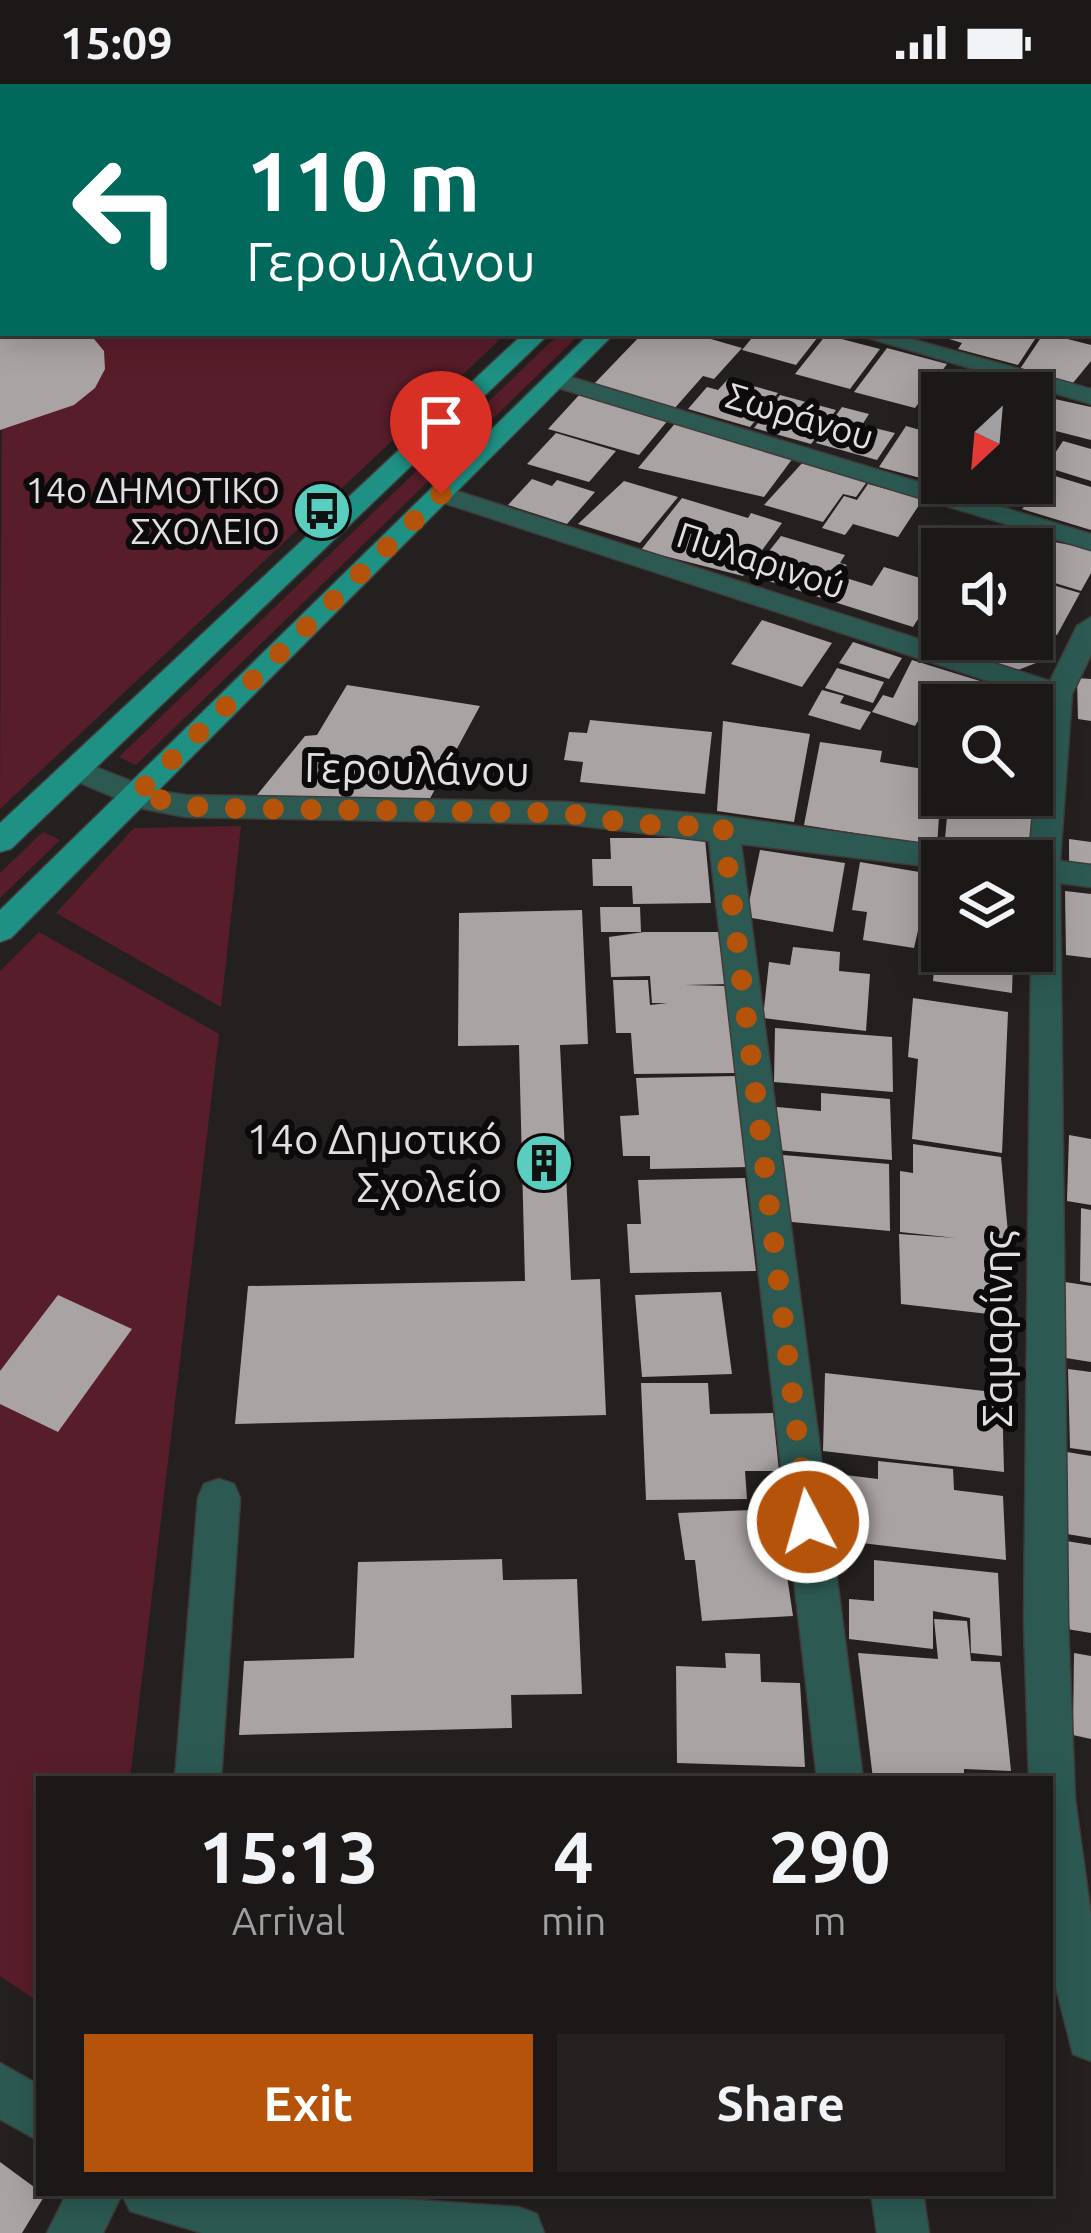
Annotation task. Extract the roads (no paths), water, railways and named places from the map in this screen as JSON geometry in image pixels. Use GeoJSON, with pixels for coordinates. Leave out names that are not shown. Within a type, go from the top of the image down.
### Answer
{"type":"FeatureCollection","features":[{"type":"Feature","properties":{"kind":"main road"},"geometry":{"type":"LineString","coordinates":[[0,841],[535,336]]}},
{"type":"Feature","properties":{"kind":"main road"},"geometry":{"type":"LineString","coordinates":[[0,930],[600,336]]}},
{"type":"Feature","properties":{"kind":"street"},"geometry":{"type":"LineString","coordinates":[[874,336],[1091,397]]}},
{"type":"Feature","properties":{"kind":"street","name":"Σωράνου"},"geometry":{"type":"LineString","coordinates":[[557,380],[1091,542]]}},
{"type":"Feature","properties":{"kind":"street","name":"Πυλαρινού"},"geometry":{"type":"LineString","coordinates":[[441,494],[1058,694]]}},
{"type":"Feature","properties":{"kind":"street","name":"Σαμαρίνης"},"geometry":{"type":"LineString","coordinates":[[1041,840],[1058,694],[1091,626]]}},
{"type":"Feature","properties":{"kind":"street","name":"Γερουλάνου"},"geometry":{"type":"LineString","coordinates":[[75,769],[136,795],[205,808],[566,813],[632,824],[723,827],[921,853]]}},
{"type":"Feature","properties":{"kind":"street"},"geometry":{"type":"LineString","coordinates":[[723,827],[840,1776]]}},
{"type":"Feature","properties":{"kind":"street"},"geometry":{"type":"LineString","coordinates":[[1053,870],[1091,876]]}},
{"type":"Feature","properties":{"kind":"street","name":"Σαμαρίνης"},"geometry":{"type":"LineString","coordinates":[[1039,972],[1051,1776]]}},
{"type":"Feature","properties":{"kind":"street"},"geometry":{"type":"LineString","coordinates":[[198,1776],[219,1498]]}},
{"type":"Feature","properties":{"kind":"street","name":"Σαμαρίνης"},"geometry":{"type":"LineString","coordinates":[[1053,1807],[1072,1954],[1091,2036]]}},
{"type":"Feature","properties":{"kind":"street"},"geometry":{"type":"LineString","coordinates":[[0,2088],[36,2114]]}},
{"type":"Feature","properties":{"kind":"street"},"geometry":{"type":"LineString","coordinates":[[73,2233],[95,2196]]}},
{"type":"Feature","properties":{"kind":"street"},"geometry":{"type":"LineString","coordinates":[[897,2196],[903,2233]]}},
{"type":"Feature","properties":{"kind":"street"},"geometry":{"type":"LineString","coordinates":[[161,2205],[518,2233]]}},
{"type":"Feature","properties":{"kind":"place","name":"14ο ΔΗΜΟΤΙΚΟ ΣΧΟΛΕΙΟ"},"geometry":{"type":"Point","coordinates":[322,511]}},
{"type":"Feature","properties":{"kind":"place","name":"14ο Δημοτικό Σχολείο"},"geometry":{"type":"Point","coordinates":[544,1163]}}]}
